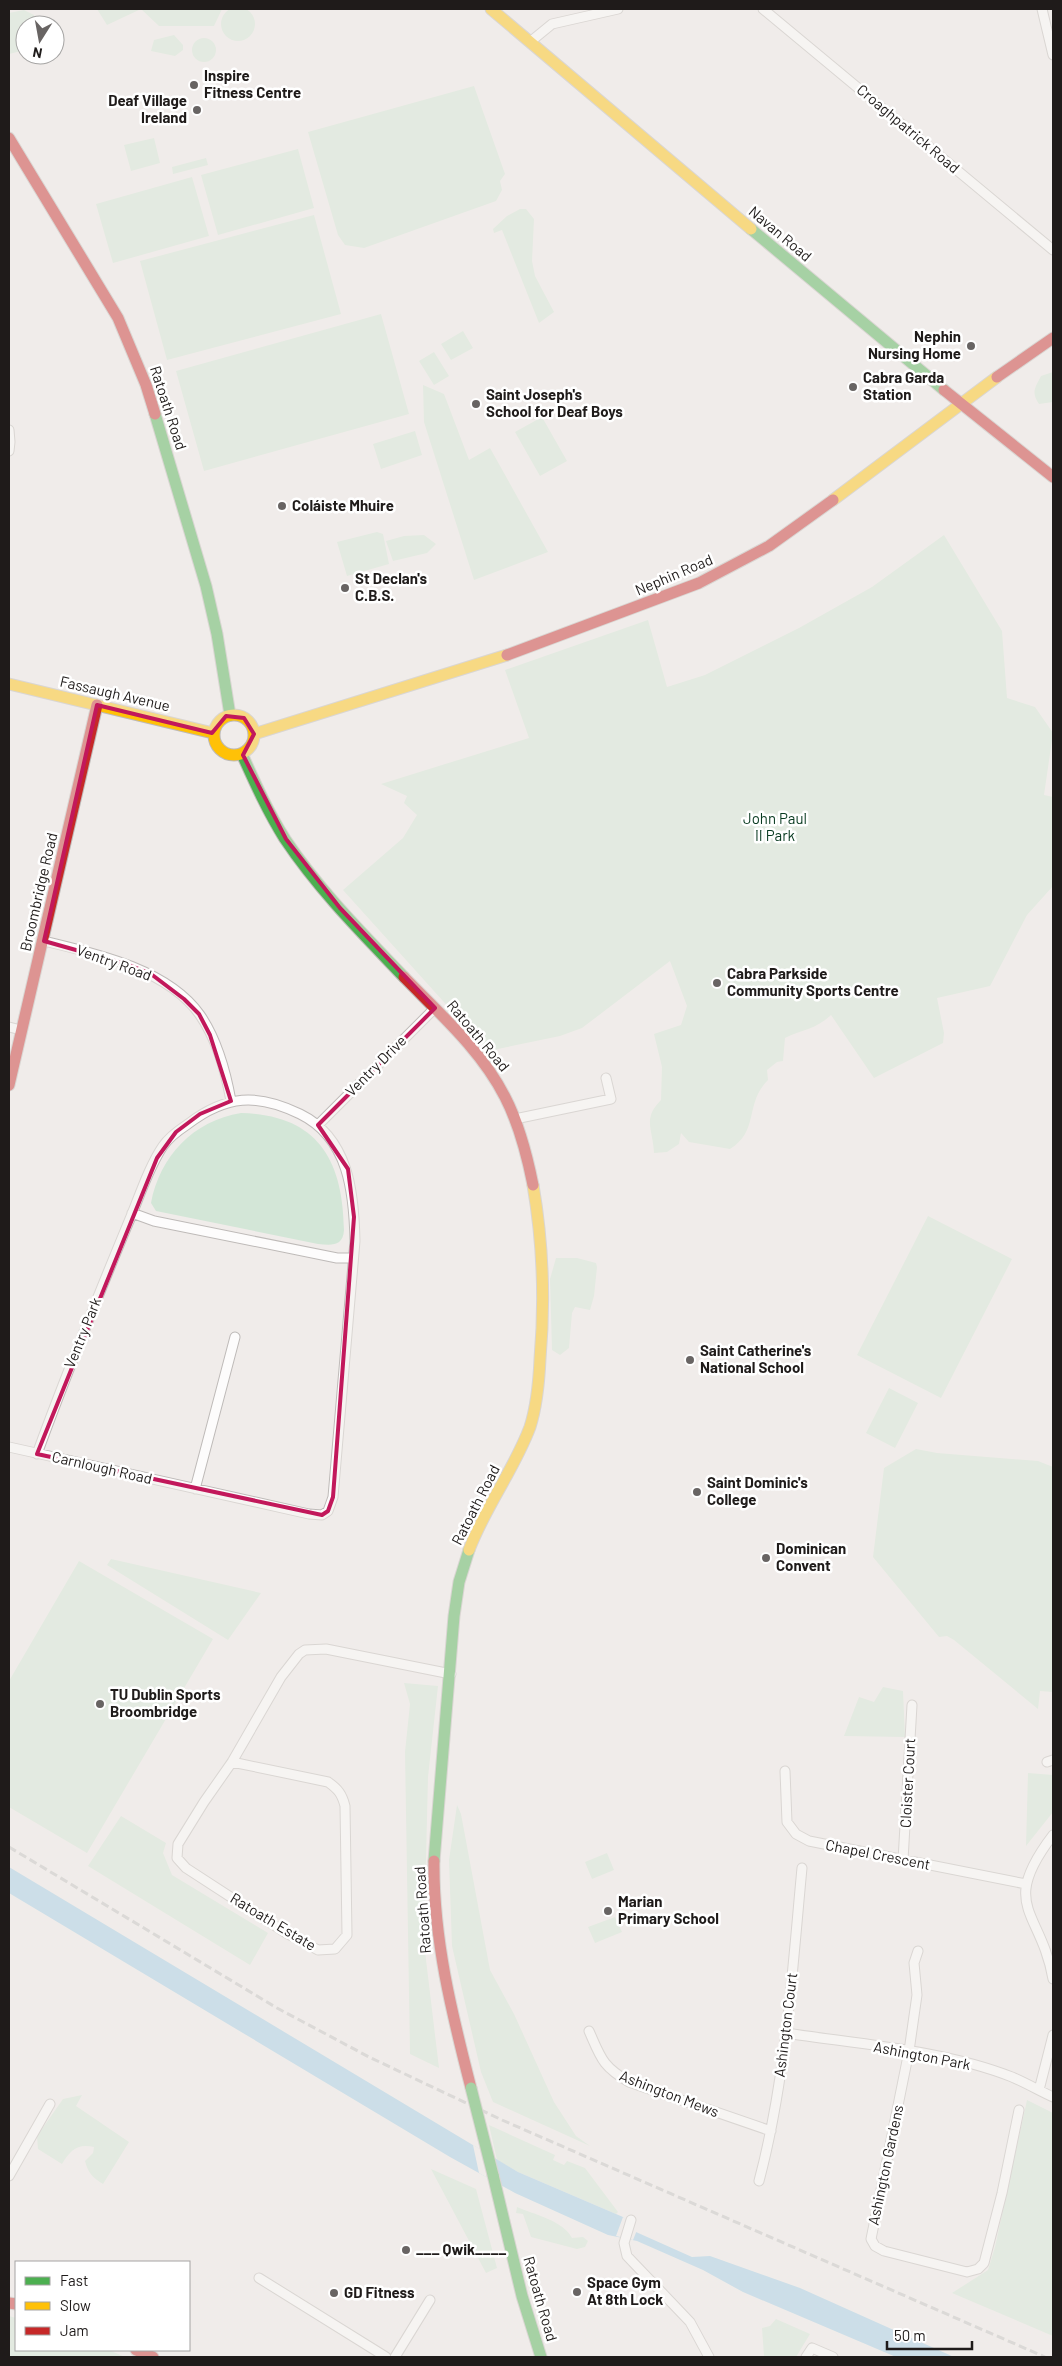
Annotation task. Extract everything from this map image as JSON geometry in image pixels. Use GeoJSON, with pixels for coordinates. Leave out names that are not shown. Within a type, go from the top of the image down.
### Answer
{"type":"FeatureCollection","features":[{"type":"Feature","properties":{"kind":"main road","name":"Navan Road"},"geometry":{"type":"LineString","coordinates":[[491,9],[920,371],[1053,477]]}},
{"type":"Feature","properties":{"kind":"main road","name":"Ratoath Road"},"geometry":{"type":"LineString","coordinates":[[9,138],[118,318],[146,385],[206,586],[217,634],[230,715]]}},
{"type":"Feature","properties":{"kind":"main road","name":"Nephin Road"},"geometry":{"type":"LineString","coordinates":[[254,734],[530,646],[699,583],[769,546],[933,427],[961,403],[1053,338]]}},
{"type":"Feature","properties":{"kind":"main road","name":"Fassaugh Avenue"},"geometry":{"type":"LineString","coordinates":[[9,684],[213,733]]}},
{"type":"Feature","properties":{"kind":"main road","name":"Broombridge Road"},"geometry":{"type":"LineString","coordinates":[[9,1085],[44,941],[97,705]]}},
{"type":"Feature","properties":{"kind":"main road"},"geometry":{"type":"LineString","coordinates":[[230,715],[244,718],[252,727],[254,734],[250,747],[242,754],[232,756],[222,752],[215,742],[213,733],[219,721],[230,715]]}},
{"type":"Feature","properties":{"kind":"main road","name":"Ratoath Road"},"geometry":{"type":"LineString","coordinates":[[242,754],[270,812],[307,868],[340,908],[435,1008],[482,1061],[503,1090],[515,1119],[530,1178],[542,1250],[543,1312],[537,1389],[534,1410],[525,1439],[464,1563],[454,1617],[434,1876],[444,1976],[522,2296],[541,2357]]}},
{"type":"Feature","properties":{"kind":"main road"},"geometry":{"type":"LineString","coordinates":[[138,2351],[153,2357]]}},
{"type":"Feature","properties":{"kind":"street"},"geometry":{"type":"LineString","coordinates":[[530,42],[552,24],[618,9]]}},
{"type":"Feature","properties":{"kind":"street","name":"Croaghpatrick Road"},"geometry":{"type":"LineString","coordinates":[[763,9],[1053,250]]}},
{"type":"Feature","properties":{"kind":"street"},"geometry":{"type":"LineString","coordinates":[[1042,9],[1053,55]]}},
{"type":"Feature","properties":{"kind":"street"},"geometry":{"type":"LineString","coordinates":[[9,430],[9,451]]}},
{"type":"Feature","properties":{"kind":"street","name":"Ventry Road"},"geometry":{"type":"LineString","coordinates":[[44,941],[129,965],[151,974],[184,999],[199,1014],[210,1035],[227,1081],[231,1101]]}},
{"type":"Feature","properties":{"kind":"street","name":"Ventry Drive"},"geometry":{"type":"LineString","coordinates":[[318,1125],[435,1008]]}},
{"type":"Feature","properties":{"kind":"street"},"geometry":{"type":"LineString","coordinates":[[9,1027],[21,1030]]}},
{"type":"Feature","properties":{"kind":"street"},"geometry":{"type":"LineString","coordinates":[[515,1119],[611,1099],[606,1078]]}},
{"type":"Feature","properties":{"kind":"street","name":"Ventry Park"},"geometry":{"type":"LineString","coordinates":[[37,1454],[61,1387],[132,1213],[163,1146],[176,1132],[200,1114],[231,1101],[250,1100],[275,1103],[302,1114],[318,1125],[334,1144],[348,1169],[354,1217],[353,1258],[334,1497],[328,1511]]}},
{"type":"Feature","properties":{"kind":"street"},"geometry":{"type":"LineString","coordinates":[[132,1213],[154,1221],[337,1258],[353,1258]]}},
{"type":"Feature","properties":{"kind":"street"},"geometry":{"type":"LineString","coordinates":[[195,1489],[235,1337]]}},
{"type":"Feature","properties":{"kind":"street","name":"Carnlough Road"},"geometry":{"type":"LineString","coordinates":[[9,1447],[309,1514],[322,1515],[328,1511]]}},
{"type":"Feature","properties":{"kind":"street","name":"Ratoath Estate"},"geometry":{"type":"LineString","coordinates":[[232,1762],[328,1782],[342,1795],[345,1806],[347,1935],[335,1949],[318,1950],[286,1933],[186,1868],[177,1858],[178,1844],[232,1762],[281,1677],[299,1654],[305,1650],[326,1649],[451,1674]]}},
{"type":"Feature","properties":{"kind":"street","name":"Cloister Court"},"geometry":{"type":"LineString","coordinates":[[903,1860],[912,1705]]}},
{"type":"Feature","properties":{"kind":"street","name":"Chapel Crescent"},"geometry":{"type":"LineString","coordinates":[[785,1771],[787,1822],[796,1834],[809,1841],[1026,1884]]}},
{"type":"Feature","properties":{"kind":"street"},"geometry":{"type":"LineString","coordinates":[[1053,1836],[1039,1854],[1026,1884],[1026,1903],[1050,1959],[1053,1979]]}},
{"type":"Feature","properties":{"kind":"street","name":"Ashington Court"},"geometry":{"type":"LineString","coordinates":[[760,2181],[771,2132],[786,2034],[802,1868]]}},
{"type":"Feature","properties":{"kind":"street"},"geometry":{"type":"LineString","coordinates":[[909,2051],[917,1995],[914,1963],[918,1951]]}},
{"type":"Feature","properties":{"kind":"street","name":"Ashington Mews"},"geometry":{"type":"LineString","coordinates":[[589,2031],[602,2062],[610,2071],[629,2082],[771,2132]]}},
{"type":"Feature","properties":{"kind":"street","name":"Ashington Park"},"geometry":{"type":"LineString","coordinates":[[786,2034],[909,2051],[977,2066],[1012,2077],[1053,2097]]}},
{"type":"Feature","properties":{"kind":"street"},"geometry":{"type":"LineString","coordinates":[[1039,2090],[1053,2035]]}},
{"type":"Feature","properties":{"kind":"street","name":"Ashington Gardens"},"geometry":{"type":"LineString","coordinates":[[909,2051],[871,2239],[875,2246],[884,2252],[967,2272],[978,2269],[984,2263],[1002,2193],[1019,2110]]}},
{"type":"Feature","properties":{"kind":"street"},"geometry":{"type":"LineString","coordinates":[[9,2176],[50,2104]]}},
{"type":"Feature","properties":{"kind":"street"},"geometry":{"type":"LineString","coordinates":[[631,2220],[624,2243],[627,2256],[690,2322],[709,2357]]}},
{"type":"Feature","properties":{"kind":"street"},"geometry":{"type":"LineString","coordinates":[[259,2278],[386,2357]]}},
{"type":"Feature","properties":{"kind":"street"},"geometry":{"type":"LineString","coordinates":[[395,2357],[430,2300]]}},
{"type":"Feature","properties":{"kind":"street"},"geometry":{"type":"LineString","coordinates":[[806,2357],[812,2348],[833,2357]]}},
{"type":"Feature","properties":{"kind":"highlighted area"},"geometry":{"type":"Polygon","coordinates":[[[97,705],[212,733],[226,716],[244,718],[254,734],[243,755],[286,839],[340,908],[435,1008],[318,1125],[348,1169],[354,1217],[333,1497],[328,1511],[322,1515],[37,1454],[157,1158],[176,1132],[200,1114],[231,1101],[210,1035],[199,1014],[184,999],[151,974],[129,965],[44,941],[97,705]]]}},
{"type":"Feature","properties":{"kind":"green space"},"geometry":{"type":"Polygon","coordinates":[[[238,7],[250,12],[255,24],[250,36],[238,41],[226,36],[221,24],[226,12],[238,7]]]}},
{"type":"Feature","properties":{"kind":"green space"},"geometry":{"type":"Polygon","coordinates":[[[97,9],[141,9],[107,25],[97,9]]]}},
{"type":"Feature","properties":{"kind":"green space"},"geometry":{"type":"Polygon","coordinates":[[[141,9],[222,9],[214,26],[159,26],[141,9]]]}},
{"type":"Feature","properties":{"kind":"green space"},"geometry":{"type":"Polygon","coordinates":[[[24,10],[34,15],[15,15],[15,52],[9,54],[9,13],[24,10]]]}},
{"type":"Feature","properties":{"kind":"green space"},"geometry":{"type":"Polygon","coordinates":[[[174,35],[183,45],[183,50],[175,56],[151,51],[154,40],[174,35]]]}},
{"type":"Feature","properties":{"kind":"green space"},"geometry":{"type":"Polygon","coordinates":[[[204,38],[209,39],[215,45],[215,55],[209,61],[204,62],[199,61],[193,55],[192,50],[193,45],[199,39],[204,38]]]}},
{"type":"Feature","properties":{"kind":"green space"},"geometry":{"type":"Polygon","coordinates":[[[474,86],[505,174],[500,181],[502,190],[496,201],[364,248],[345,245],[338,235],[308,132],[474,86]]]}},
{"type":"Feature","properties":{"kind":"green space"},"geometry":{"type":"Polygon","coordinates":[[[154,138],[160,163],[131,171],[124,145],[154,138]]]}},
{"type":"Feature","properties":{"kind":"green space"},"geometry":{"type":"Polygon","coordinates":[[[298,149],[314,208],[218,235],[201,175],[298,149]]]}},
{"type":"Feature","properties":{"kind":"green space"},"geometry":{"type":"Polygon","coordinates":[[[206,158],[208,165],[173,174],[172,167],[206,158]]]}},
{"type":"Feature","properties":{"kind":"green space"},"geometry":{"type":"Polygon","coordinates":[[[192,177],[209,236],[113,263],[96,204],[192,177]]]}},
{"type":"Feature","properties":{"kind":"green space"},"geometry":{"type":"Polygon","coordinates":[[[520,209],[526,209],[534,219],[532,261],[535,276],[554,312],[539,323],[502,230],[494,233],[493,229],[507,216],[520,209]]]}},
{"type":"Feature","properties":{"kind":"green space"},"geometry":{"type":"Polygon","coordinates":[[[314,215],[341,314],[167,360],[140,261],[314,215]]]}},
{"type":"Feature","properties":{"kind":"green space"},"geometry":{"type":"Polygon","coordinates":[[[381,314],[409,414],[204,471],[176,371],[381,314]]]}},
{"type":"Feature","properties":{"kind":"green space"},"geometry":{"type":"Polygon","coordinates":[[[463,331],[473,348],[451,360],[441,344],[463,331]]]}},
{"type":"Feature","properties":{"kind":"green space"},"geometry":{"type":"Polygon","coordinates":[[[434,352],[449,376],[434,385],[419,361],[434,352]]]}},
{"type":"Feature","properties":{"kind":"green space"},"geometry":{"type":"Polygon","coordinates":[[[1053,372],[1053,402],[1039,404],[1035,396],[1036,387],[1041,376],[1053,372]]]}},
{"type":"Feature","properties":{"kind":"green space"},"geometry":{"type":"Polygon","coordinates":[[[423,385],[444,394],[469,460],[490,448],[548,552],[474,580],[424,422],[423,385]]]}},
{"type":"Feature","properties":{"kind":"green space"},"geometry":{"type":"Polygon","coordinates":[[[542,417],[567,461],[540,476],[515,432],[542,417]]]}},
{"type":"Feature","properties":{"kind":"green space"},"geometry":{"type":"Polygon","coordinates":[[[415,431],[422,455],[381,469],[373,444],[415,431]]]}},
{"type":"Feature","properties":{"kind":"green space"},"geometry":{"type":"Polygon","coordinates":[[[377,532],[383,534],[389,564],[347,576],[337,542],[377,532]]]}},
{"type":"Feature","properties":{"kind":"green space"},"geometry":{"type":"Polygon","coordinates":[[[424,535],[436,544],[427,553],[393,561],[386,541],[404,536],[424,535]]]}},
{"type":"Feature","properties":{"kind":"green space","name":"John Paul II Park"},"geometry":{"type":"Polygon","coordinates":[[[944,535],[1002,631],[1007,698],[1035,707],[1053,733],[1044,795],[1053,797],[1053,886],[1027,915],[990,986],[937,998],[944,1033],[943,1043],[874,1078],[831,1015],[815,1026],[785,1038],[783,1061],[777,1062],[767,1070],[768,1080],[756,1098],[749,1125],[739,1142],[730,1149],[689,1142],[681,1133],[679,1144],[667,1152],[654,1153],[650,1119],[655,1107],[661,1100],[662,1067],[654,1034],[681,1025],[687,1006],[670,961],[582,1028],[560,1036],[488,1051],[343,890],[403,838],[417,815],[404,803],[407,796],[381,784],[529,738],[505,670],[648,620],[667,687],[705,675],[799,628],[872,587],[944,535]]]}},
{"type":"Feature","properties":{"kind":"green space"},"geometry":{"type":"Polygon","coordinates":[[[241,1113],[267,1116],[289,1122],[307,1132],[321,1146],[331,1162],[338,1182],[344,1230],[339,1242],[336,1244],[318,1244],[156,1211],[151,1203],[155,1186],[162,1170],[181,1143],[208,1124],[224,1117],[241,1113]]]}},
{"type":"Feature","properties":{"kind":"green space"},"geometry":{"type":"Polygon","coordinates":[[[928,1216],[1012,1259],[941,1398],[857,1355],[928,1216]]]}},
{"type":"Feature","properties":{"kind":"green space"},"geometry":{"type":"Polygon","coordinates":[[[556,1258],[577,1258],[596,1263],[597,1267],[594,1296],[590,1310],[575,1307],[572,1313],[569,1348],[560,1355],[552,1350],[550,1279],[556,1258]]]}},
{"type":"Feature","properties":{"kind":"green space"},"geometry":{"type":"Polygon","coordinates":[[[889,1388],[918,1403],[895,1448],[866,1433],[889,1388]]]}},
{"type":"Feature","properties":{"kind":"green space"},"geometry":{"type":"Polygon","coordinates":[[[916,1449],[937,1453],[1038,1461],[1053,1467],[1053,1692],[1040,1691],[1038,1709],[954,1640],[947,1636],[939,1637],[873,1557],[884,1468],[916,1449]]]}},
{"type":"Feature","properties":{"kind":"green space"},"geometry":{"type":"Polygon","coordinates":[[[111,1559],[261,1593],[228,1640],[107,1565],[111,1559]]]}},
{"type":"Feature","properties":{"kind":"green space","name":"TU Dublin Sports Broombridge"},"geometry":{"type":"Polygon","coordinates":[[[79,1561],[213,1639],[87,1853],[9,1807],[9,1681],[79,1561]]]}},
{"type":"Feature","properties":{"kind":"green space"},"geometry":{"type":"Polygon","coordinates":[[[404,1683],[438,1686],[428,1777],[424,1943],[439,2068],[410,2054],[405,1752],[410,1704],[404,1683]]]}},
{"type":"Feature","properties":{"kind":"green space"},"geometry":{"type":"Polygon","coordinates":[[[883,1687],[903,1691],[905,1737],[844,1736],[859,1697],[874,1702],[883,1687]]]}},
{"type":"Feature","properties":{"kind":"green space"},"geometry":{"type":"Polygon","coordinates":[[[1028,1773],[1053,1775],[1053,1812],[1026,1846],[1028,1773]]]}},
{"type":"Feature","properties":{"kind":"green space"},"geometry":{"type":"Polygon","coordinates":[[[457,1805],[461,1814],[490,1970],[514,2014],[554,2102],[576,2136],[590,2146],[493,2102],[481,2072],[452,1946],[449,1860],[457,1805]]]}},
{"type":"Feature","properties":{"kind":"green space"},"geometry":{"type":"Polygon","coordinates":[[[121,1816],[166,1843],[163,1853],[172,1875],[268,1933],[250,1965],[88,1866],[121,1816]]]}},
{"type":"Feature","properties":{"kind":"green space"},"geometry":{"type":"Polygon","coordinates":[[[607,1853],[614,1870],[592,1879],[585,1862],[607,1853]]]}},
{"type":"Feature","properties":{"kind":"green space"},"geometry":{"type":"Polygon","coordinates":[[[615,1917],[622,1932],[595,1943],[588,1927],[615,1917]]]}},
{"type":"Feature","properties":{"kind":"green space"},"geometry":{"type":"Polygon","coordinates":[[[82,2095],[76,2106],[129,2142],[103,2184],[91,2175],[85,2161],[93,2153],[94,2147],[83,2146],[71,2151],[62,2164],[38,2149],[37,2136],[63,2099],[82,2095]]]}},
{"type":"Feature","properties":{"kind":"green space"},"geometry":{"type":"Polygon","coordinates":[[[1027,2100],[1053,2113],[1053,2336],[952,2293],[988,2270],[995,2247],[1027,2100]]]}},
{"type":"Feature","properties":{"kind":"green space"},"geometry":{"type":"Polygon","coordinates":[[[489,2125],[555,2155],[553,2160],[564,2165],[567,2161],[585,2168],[618,2212],[616,2214],[518,2172],[497,2160],[489,2125]]]}},
{"type":"Feature","properties":{"kind":"green space"},"geometry":{"type":"Polygon","coordinates":[[[431,2169],[476,2189],[497,2268],[486,2273],[431,2169]]]}},
{"type":"Feature","properties":{"kind":"green space"},"geometry":{"type":"Polygon","coordinates":[[[517,2207],[555,2223],[568,2232],[572,2238],[583,2237],[588,2241],[585,2247],[577,2249],[531,2237],[523,2214],[516,2213],[517,2207]]]}},
{"type":"Feature","properties":{"kind":"green space"},"geometry":{"type":"Polygon","coordinates":[[[9,2316],[15,2318],[15,2351],[111,2351],[125,2357],[9,2357],[9,2316]]]}},
{"type":"Feature","properties":{"kind":"green space"},"geometry":{"type":"Polygon","coordinates":[[[776,2319],[810,2334],[796,2357],[764,2356],[762,2328],[770,2326],[776,2319]]]}},
{"type":"Feature","properties":{"kind":"water"},"geometry":{"type":"Polygon","coordinates":[[[9,1867],[518,2172],[623,2217],[636,2232],[692,2257],[710,2256],[800,2288],[954,2357],[896,2357],[743,2292],[703,2270],[637,2241],[608,2235],[515,2193],[450,2157],[9,1893],[9,1867]]]}},
{"type":"Feature","properties":{"kind":"pier"},"geometry":{"type":"Polygon","coordinates":[[[473,2145],[485,2152],[493,2181],[479,2173],[473,2145]]]}},
{"type":"Feature","properties":{"kind":"pier"},"geometry":{"type":"Polygon","coordinates":[[[623,2217],[637,2230],[633,2240],[616,2236],[623,2217]]]}},
{"type":"Feature","properties":{"kind":"railway"},"geometry":{"type":"LineString","coordinates":[[9,1847],[277,2008],[369,2057],[502,2120],[1045,2357]]}},
{"type":"Feature","properties":{"kind":"traffic: fast"},"geometry":{"type":"LineString","coordinates":[[751,229],[944,390]]}},
{"type":"Feature","properties":{"kind":"traffic: fast"},"geometry":{"type":"LineString","coordinates":[[155,414],[206,586],[217,634],[230,715]]}},
{"type":"Feature","properties":{"kind":"traffic: fast"},"geometry":{"type":"LineString","coordinates":[[242,754],[273,818],[298,858],[342,911],[404,977]]}},
{"type":"Feature","properties":{"kind":"traffic: fast"},"geometry":{"type":"LineString","coordinates":[[434,1861],[454,1616],[459,1582],[469,1550]]}},
{"type":"Feature","properties":{"kind":"traffic: fast"},"geometry":{"type":"LineString","coordinates":[[471,2088],[493,2175]]}},
{"type":"Feature","properties":{"kind":"traffic: fast"},"geometry":{"type":"LineString","coordinates":[[493,2175],[522,2296],[541,2357]]}},
{"type":"Feature","properties":{"kind":"traffic: slow"},"geometry":{"type":"LineString","coordinates":[[491,9],[751,229]]}},
{"type":"Feature","properties":{"kind":"traffic: slow"},"geometry":{"type":"LineString","coordinates":[[833,500],[997,377]]}},
{"type":"Feature","properties":{"kind":"traffic: slow"},"geometry":{"type":"LineString","coordinates":[[254,734],[507,655]]}},
{"type":"Feature","properties":{"kind":"traffic: slow"},"geometry":{"type":"LineString","coordinates":[[9,684],[213,733]]}},
{"type":"Feature","properties":{"kind":"traffic: slow"},"geometry":{"type":"LineString","coordinates":[[238,715],[245,718],[251,724],[254,735],[253,743],[245,752],[238,755],[230,755],[223,752],[215,743],[214,731],[217,724],[226,716],[238,715]]}},
{"type":"Feature","properties":{"kind":"traffic: slow"},"geometry":{"type":"LineString","coordinates":[[469,1550],[523,1443],[530,1427],[536,1402],[542,1337],[543,1294],[539,1228],[533,1185]]}},
{"type":"Feature","properties":{"kind":"traffic: jam"},"geometry":{"type":"LineString","coordinates":[[9,138],[118,318],[146,385],[155,414]]}},
{"type":"Feature","properties":{"kind":"traffic: jam"},"geometry":{"type":"LineString","coordinates":[[997,377],[1053,338]]}},
{"type":"Feature","properties":{"kind":"traffic: jam"},"geometry":{"type":"LineString","coordinates":[[944,390],[1053,477]]}},
{"type":"Feature","properties":{"kind":"traffic: jam"},"geometry":{"type":"LineString","coordinates":[[507,655],[699,583],[769,546],[833,500]]}},
{"type":"Feature","properties":{"kind":"traffic: jam"},"geometry":{"type":"LineString","coordinates":[[9,1085],[97,705]]}},
{"type":"Feature","properties":{"kind":"traffic: jam"},"geometry":{"type":"LineString","coordinates":[[404,977],[459,1033],[495,1080],[510,1107],[518,1129],[533,1185]]}},
{"type":"Feature","properties":{"kind":"traffic: jam"},"geometry":{"type":"LineString","coordinates":[[434,1861],[440,1947],[457,2032],[471,2088]]}},
{"type":"Feature","properties":{"kind":"traffic: jam"},"geometry":{"type":"LineString","coordinates":[[9,2303],[15,2304]]}},
{"type":"Feature","properties":{"kind":"traffic: jam"},"geometry":{"type":"LineString","coordinates":[[138,2351],[153,2357]]}},
{"type":"Feature","properties":{"kind":"place","name":"Inspire Fitness Centre"},"geometry":{"type":"Point","coordinates":[194,85]}},
{"type":"Feature","properties":{"kind":"place","name":"Deaf Village Ireland"},"geometry":{"type":"Point","coordinates":[197,110]}},
{"type":"Feature","properties":{"kind":"place","name":"Nephin Nursing Home"},"geometry":{"type":"Point","coordinates":[971,346]}},
{"type":"Feature","properties":{"kind":"place","name":"Cabra Garda Station"},"geometry":{"type":"Point","coordinates":[853,387]}},
{"type":"Feature","properties":{"kind":"place","name":"Saint Joseph's School for Deaf Boys"},"geometry":{"type":"Point","coordinates":[476,404]}},
{"type":"Feature","properties":{"kind":"place","name":"Coláiste Mhuire"},"geometry":{"type":"Point","coordinates":[282,506]}},
{"type":"Feature","properties":{"kind":"place","name":"St Declan's C.B.S."},"geometry":{"type":"Point","coordinates":[345,588]}},
{"type":"Feature","properties":{"kind":"place","name":"Cabra Parkside Community Sports Centre"},"geometry":{"type":"Point","coordinates":[717,983]}},
{"type":"Feature","properties":{"kind":"place","name":"Saint Catherine's National School"},"geometry":{"type":"Point","coordinates":[690,1360]}},
{"type":"Feature","properties":{"kind":"place","name":"Saint Dominic's College"},"geometry":{"type":"Point","coordinates":[697,1492]}},
{"type":"Feature","properties":{"kind":"place","name":"Dominican Convent"},"geometry":{"type":"Point","coordinates":[766,1558]}},
{"type":"Feature","properties":{"kind":"place","name":"TU Dublin Sports Broombridge"},"geometry":{"type":"Point","coordinates":[100,1704]}},
{"type":"Feature","properties":{"kind":"place","name":"Marian Primary School"},"geometry":{"type":"Point","coordinates":[608,1911]}},
{"type":"Feature","properties":{"kind":"place","name":"___ Qwik____"},"geometry":{"type":"Point","coordinates":[406,2250]}},
{"type":"Feature","properties":{"kind":"place","name":"Space Gym At 8th Lock"},"geometry":{"type":"Point","coordinates":[577,2292]}},
{"type":"Feature","properties":{"kind":"place","name":"GD Fitness"},"geometry":{"type":"Point","coordinates":[334,2293]}}]}
